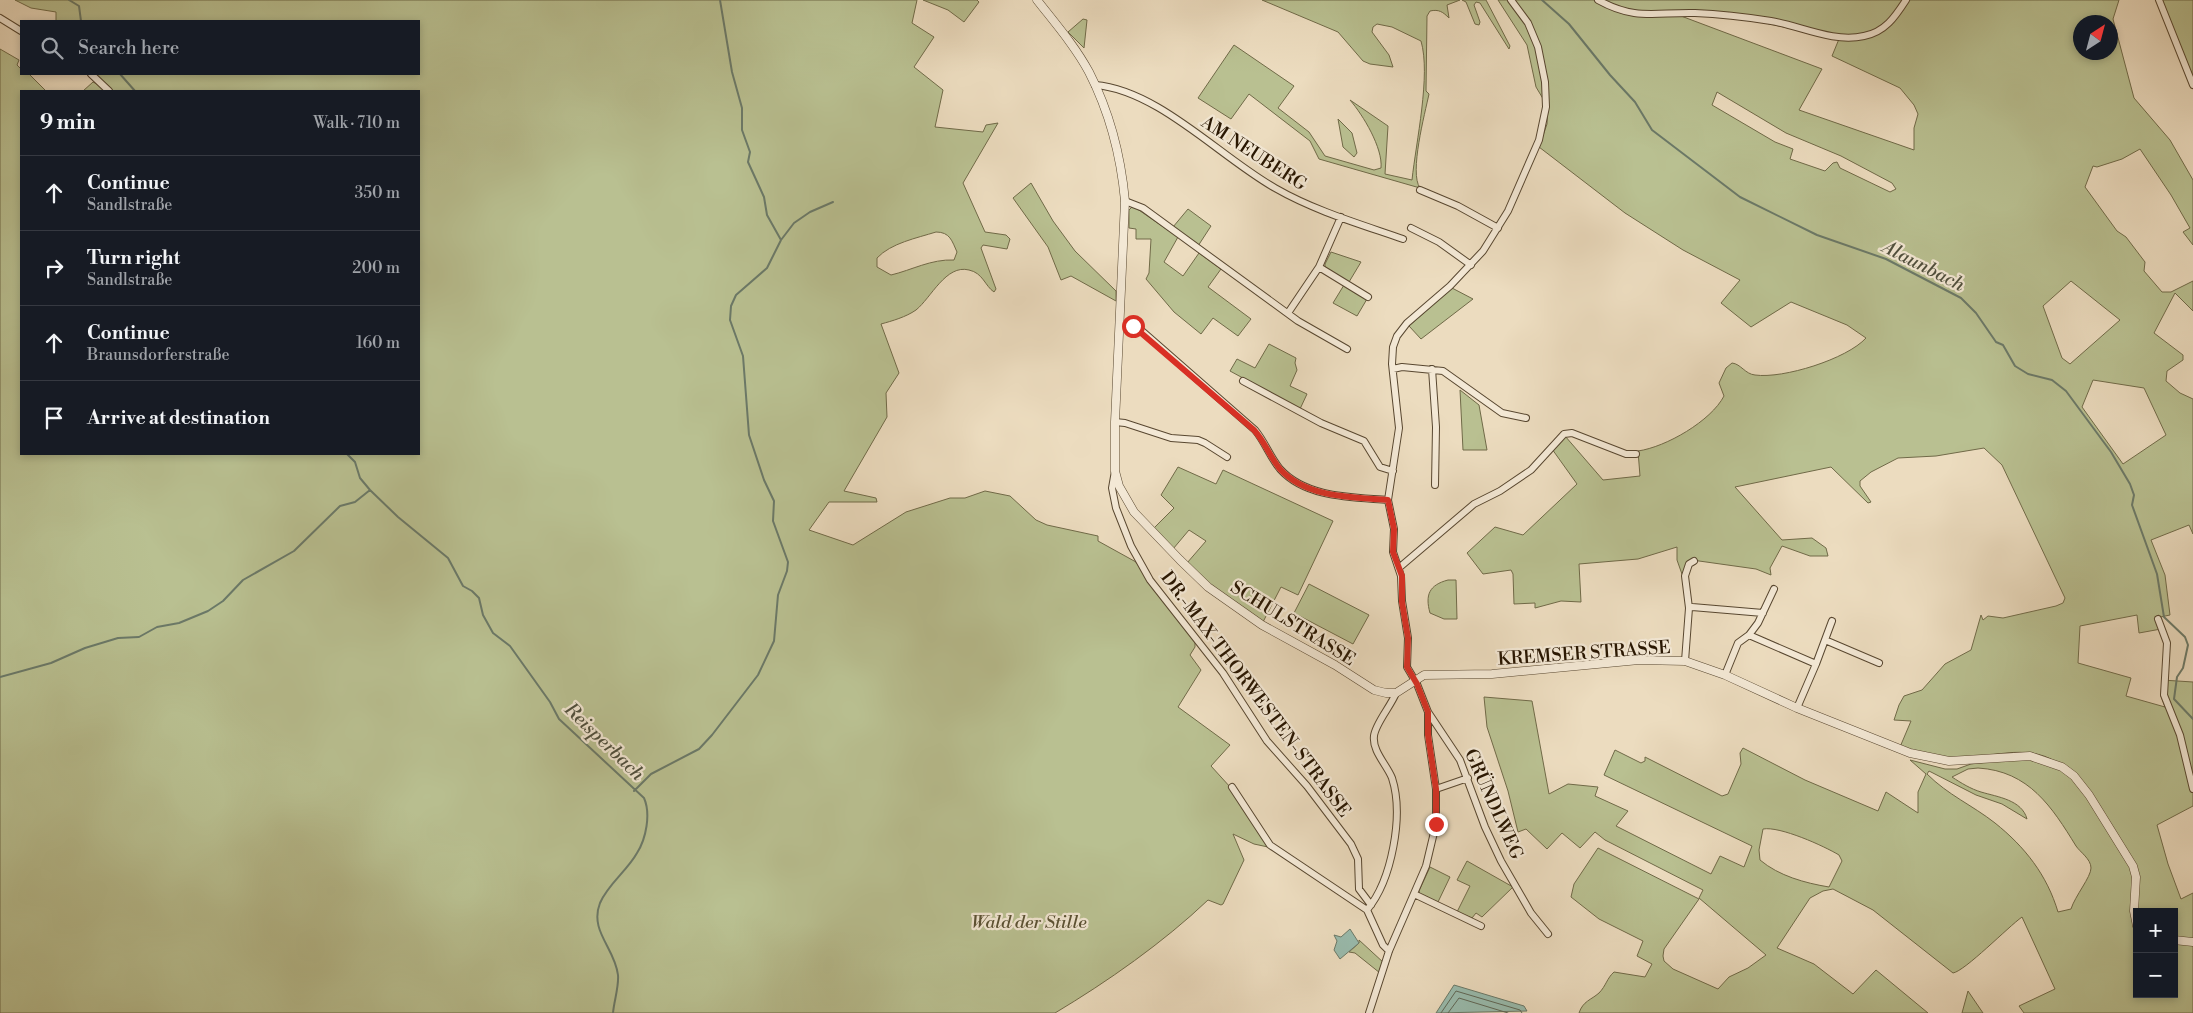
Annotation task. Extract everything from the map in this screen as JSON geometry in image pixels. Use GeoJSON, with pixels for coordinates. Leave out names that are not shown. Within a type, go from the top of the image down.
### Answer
{"type":"FeatureCollection","features":[{"type":"Feature","properties":{"kind":"street","name":"SCHULSTRASSE"},"geometry":{"type":"LineString","coordinates":[[1036,0],[1080,58],[1095,85],[1117,150],[1125,201],[1115,422],[1115,471],[1124,497],[1134,512],[1208,586],[1262,625],[1335,665],[1374,690],[1396,692]]}},
{"type":"Feature","properties":{"kind":"street"},"geometry":{"type":"LineString","coordinates":[[1369,1013],[1388,952],[1426,866],[1435,831],[1436,789],[1428,735],[1428,712],[1407,667],[1408,638],[1400,568],[1393,552],[1394,529],[1388,500],[1399,428],[1393,369],[1393,348],[1402,330],[1471,265],[1498,228],[1516,195],[1539,140],[1546,107],[1545,82],[1538,47],[1528,23],[1511,0]]}},
{"type":"Feature","properties":{"kind":"street"},"geometry":{"type":"LineString","coordinates":[[1598,0],[1619,11],[1652,15],[1695,13],[1749,18],[1834,36],[1853,38],[1869,35],[1884,28],[1906,0]]}},
{"type":"Feature","properties":{"kind":"street"},"geometry":{"type":"LineString","coordinates":[[2159,0],[2193,85]]}},
{"type":"Feature","properties":{"kind":"street"},"geometry":{"type":"LineString","coordinates":[[0,18],[20,30]]}},
{"type":"Feature","properties":{"kind":"street"},"geometry":{"type":"LineString","coordinates":[[92,75],[106,89]]}},
{"type":"Feature","properties":{"kind":"street","name":"AM NEUBERG"},"geometry":{"type":"LineString","coordinates":[[1095,85],[1119,89],[1143,99],[1276,188],[1300,201],[1403,239]]}},
{"type":"Feature","properties":{"kind":"street"},"geometry":{"type":"LineString","coordinates":[[1420,190],[1458,206],[1498,228]]}},
{"type":"Feature","properties":{"kind":"street"},"geometry":{"type":"LineString","coordinates":[[1125,201],[1142,208],[1288,314],[1347,349]]}},
{"type":"Feature","properties":{"kind":"street"},"geometry":{"type":"LineString","coordinates":[[1288,314],[1319,267],[1341,217]]}},
{"type":"Feature","properties":{"kind":"street"},"geometry":{"type":"LineString","coordinates":[[1411,228],[1439,242],[1471,265]]}},
{"type":"Feature","properties":{"kind":"street"},"geometry":{"type":"LineString","coordinates":[[1319,267],[1368,297]]}},
{"type":"Feature","properties":{"kind":"street"},"geometry":{"type":"LineString","coordinates":[[1120,324],[1133,326],[1142,331],[1254,430],[1265,442],[1279,468],[1299,485],[1321,492],[1388,500]]}},
{"type":"Feature","properties":{"kind":"street"},"geometry":{"type":"LineString","coordinates":[[1393,369],[1402,367],[1432,369],[1449,374],[1502,412],[1514,417],[1526,418]]}},
{"type":"Feature","properties":{"kind":"street"},"geometry":{"type":"LineString","coordinates":[[1432,369],[1436,427],[1435,485]]}},
{"type":"Feature","properties":{"kind":"street"},"geometry":{"type":"LineString","coordinates":[[1243,381],[1321,423],[1364,441],[1380,467],[1393,471]]}},
{"type":"Feature","properties":{"kind":"street"},"geometry":{"type":"LineString","coordinates":[[1115,422],[1125,423],[1171,438],[1198,440],[1227,457]]}},
{"type":"Feature","properties":{"kind":"street"},"geometry":{"type":"LineString","coordinates":[[1400,568],[1474,504],[1500,491],[1531,470],[1564,434],[1572,433],[1626,454],[1636,454]]}},
{"type":"Feature","properties":{"kind":"street","name":"DR.-MAX-THORWESTEN-STRASSE"},"geometry":{"type":"LineString","coordinates":[[1115,471],[1112,488],[1116,508],[1146,573],[1169,608],[1223,673],[1267,740],[1307,786],[1350,844],[1358,859],[1359,889],[1369,907],[1383,945],[1388,952]]}},
{"type":"Feature","properties":{"kind":"street"},"geometry":{"type":"LineString","coordinates":[[1685,661],[1689,608],[1686,569],[1694,561]]}},
{"type":"Feature","properties":{"kind":"street"},"geometry":{"type":"LineString","coordinates":[[1725,675],[1738,643],[1749,635],[1763,613],[1774,590]]}},
{"type":"Feature","properties":{"kind":"street"},"geometry":{"type":"LineString","coordinates":[[1689,608],[1763,613]]}},
{"type":"Feature","properties":{"kind":"street"},"geometry":{"type":"LineString","coordinates":[[2158,619],[2167,643],[2164,695],[2180,735],[2193,789]]}},
{"type":"Feature","properties":{"kind":"street"},"geometry":{"type":"LineString","coordinates":[[1797,708],[1832,621]]}},
{"type":"Feature","properties":{"kind":"street"},"geometry":{"type":"LineString","coordinates":[[1749,635],[1816,664]]}},
{"type":"Feature","properties":{"kind":"street"},"geometry":{"type":"LineString","coordinates":[[1825,640],[1879,663]]}},
{"type":"Feature","properties":{"kind":"street","name":"KREMSER STRASSE"},"geometry":{"type":"LineString","coordinates":[[1414,680],[1430,674],[1492,674],[1639,660],[1685,661],[1725,675],[1797,708],[1918,755],[1949,761],[2030,756],[2062,767],[2074,776],[2088,795],[2133,866],[2136,877],[2134,908]]}},
{"type":"Feature","properties":{"kind":"street"},"geometry":{"type":"LineString","coordinates":[[1232,787],[1270,846],[1369,907],[1382,885],[1393,854],[1395,808],[1392,778],[1377,750],[1374,735],[1375,729],[1396,692],[1414,680]]}},
{"type":"Feature","properties":{"kind":"street","name":"GRÜNDLWEG"},"geometry":{"type":"LineString","coordinates":[[1428,712],[1460,760],[1490,838],[1531,913],[1548,934]]}},
{"type":"Feature","properties":{"kind":"street"},"geometry":{"type":"LineString","coordinates":[[1436,789],[1468,778]]}},
{"type":"Feature","properties":{"kind":"street"},"geometry":{"type":"LineString","coordinates":[[1414,894],[1481,926]]}},
{"type":"Feature","properties":{"kind":"street"},"geometry":{"type":"LineString","coordinates":[[2178,940],[2193,942]]}},
{"type":"Feature","properties":{"kind":"green space","name":"Wald der Stille"},"geometry":{"type":"Polygon","coordinates":[[[15,0],[917,0],[912,23],[934,37],[914,67],[943,90],[935,127],[983,132],[986,125],[998,123],[963,183],[985,232],[1006,235],[1010,239],[1007,249],[983,245],[981,248],[996,289],[994,292],[974,272],[961,270],[953,272],[939,283],[916,310],[903,317],[881,324],[899,373],[886,393],[887,417],[844,491],[876,498],[877,502],[829,502],[809,530],[853,545],[906,512],[950,498],[965,498],[985,491],[1010,496],[1036,520],[1047,525],[1098,536],[1098,541],[1136,562],[1159,596],[1195,642],[1195,647],[1190,655],[1201,670],[1178,707],[1230,745],[1211,766],[1231,788],[1268,847],[1254,844],[1233,834],[1244,860],[1223,904],[1208,900],[1135,961],[1055,1013],[0,1013],[0,49],[19,60],[17,65],[20,68],[20,75],[30,75],[45,90],[20,90],[20,455],[420,455],[420,90],[84,90],[93,82],[99,85],[103,81],[97,75],[420,75],[420,20],[56,20],[56,12],[31,8],[15,0]],[[936,232],[889,248],[877,258],[877,267],[891,275],[929,263],[954,260],[957,252],[954,244],[944,234],[936,232]]]}},
{"type":"Feature","properties":{"kind":"green space"},"geometry":{"type":"Polygon","coordinates":[[[923,0],[977,0],[979,2],[964,22],[948,10],[923,0]]]}},
{"type":"Feature","properties":{"kind":"green space"},"geometry":{"type":"Polygon","coordinates":[[[1262,0],[1460,0],[1447,5],[1449,18],[1436,10],[1430,11],[1427,16],[1426,91],[1429,94],[1417,157],[1416,170],[1420,188],[1319,159],[1310,141],[1249,94],[1231,119],[1198,98],[1234,45],[1294,86],[1278,108],[1309,132],[1325,156],[1374,170],[1381,168],[1379,151],[1375,142],[1361,114],[1350,100],[1388,126],[1385,174],[1412,180],[1424,90],[1424,55],[1421,41],[1392,27],[1377,24],[1373,27],[1372,32],[1389,55],[1393,67],[1370,64],[1363,61],[1338,32],[1262,0]]]}},
{"type":"Feature","properties":{"kind":"green space"},"geometry":{"type":"Polygon","coordinates":[[[1462,0],[1486,0],[1510,46],[1509,49],[1480,3],[1476,2],[1474,5],[1480,22],[1479,25],[1475,24],[1466,2],[1462,0]]]}},
{"type":"Feature","properties":{"kind":"green space"},"geometry":{"type":"Polygon","coordinates":[[[1498,0],[2119,0],[2114,15],[2073,15],[2073,60],[2118,60],[2118,38],[2134,98],[2170,140],[2193,180],[2193,245],[2183,232],[2190,228],[2171,195],[2140,149],[2122,159],[2097,167],[2093,166],[2085,187],[2117,231],[2126,237],[2145,262],[2144,271],[2162,292],[2171,292],[2193,281],[2193,311],[2175,293],[2154,333],[2183,355],[2183,360],[2167,371],[2166,381],[2180,393],[2193,399],[2193,534],[2189,525],[2151,540],[2165,575],[2170,615],[2156,618],[2161,629],[2139,633],[2137,615],[2080,626],[2078,663],[2131,678],[2126,696],[2165,707],[2161,696],[2162,680],[2193,682],[2193,806],[2157,825],[2168,864],[2181,899],[2193,893],[2193,1013],[2024,1013],[2019,1006],[2055,989],[2022,917],[1967,965],[1953,973],[1873,910],[1833,889],[1823,891],[1810,898],[1777,948],[1814,964],[1853,994],[1876,970],[1928,1013],[1579,1013],[1585,1003],[1601,990],[1614,972],[1645,977],[1652,964],[1637,956],[1643,941],[1599,919],[1571,897],[1574,884],[1598,848],[1699,899],[1664,949],[1664,961],[1673,969],[1718,989],[1729,977],[1748,968],[1766,955],[1699,898],[1703,890],[1605,840],[1595,832],[1580,848],[1562,833],[1547,849],[1526,829],[1518,832],[1508,791],[1487,727],[1484,697],[1532,701],[1549,794],[1568,784],[1598,787],[1595,796],[1628,811],[1616,826],[1711,874],[1720,856],[1744,867],[1752,846],[1604,775],[1615,750],[1641,763],[1645,761],[1645,757],[1722,796],[1728,794],[1741,764],[1740,753],[1743,748],[1805,780],[1878,811],[1886,792],[1918,813],[1918,792],[1926,774],[1910,760],[1945,769],[1957,769],[1971,764],[2013,759],[2051,759],[2039,754],[2013,752],[1962,758],[1924,754],[1900,747],[1911,721],[1894,720],[1904,696],[1922,690],[1945,664],[1971,650],[1981,615],[1983,620],[1988,616],[2003,618],[2056,606],[2063,603],[2065,598],[2002,465],[1984,448],[1936,456],[1898,458],[1871,472],[1860,481],[1860,486],[1871,502],[1868,503],[1831,467],[1735,487],[1782,540],[1812,538],[1826,548],[1828,556],[1810,556],[1782,546],[1770,568],[1771,575],[1756,569],[1692,560],[1684,569],[1683,577],[1677,560],[1677,547],[1638,559],[1579,564],[1581,602],[1561,601],[1535,608],[1535,603],[1514,604],[1513,574],[1511,570],[1483,574],[1467,553],[1495,527],[1523,535],[1577,484],[1552,449],[1565,436],[1603,480],[1640,476],[1638,451],[1649,449],[1674,438],[1709,415],[1724,396],[1719,383],[1726,368],[1732,363],[1755,375],[1781,374],[1797,371],[1830,360],[1857,346],[1866,338],[1847,325],[1791,302],[1751,327],[1721,303],[1740,280],[1683,250],[1625,213],[1539,147],[1547,124],[1548,107],[1536,87],[1527,45],[1498,0]],[[1695,15],[1681,16],[1822,69],[1799,110],[1914,150],[1914,128],[1918,114],[1914,105],[1900,88],[1832,56],[1839,39],[1756,21],[1695,15]],[[1717,92],[1712,105],[1775,142],[1793,149],[1790,159],[1825,171],[1833,163],[1837,162],[1840,168],[1890,192],[1896,189],[1892,183],[1841,156],[1786,133],[1717,92]],[[2071,281],[2043,306],[2062,358],[2070,364],[2120,320],[2071,281]],[[2093,380],[2082,407],[2123,464],[2166,435],[2144,388],[2093,380]],[[1978,768],[1968,769],[1952,777],[1962,784],[1981,792],[2015,803],[2020,807],[2027,819],[2002,804],[1976,795],[1929,771],[1927,774],[1943,788],[2006,832],[2034,863],[2048,886],[2058,912],[2071,909],[2090,872],[2091,865],[2058,818],[2037,794],[2011,776],[1978,768]],[[1763,829],[1759,850],[1760,860],[1767,866],[1793,878],[1829,887],[1842,861],[1839,855],[1813,842],[1771,829],[1763,829]]]}},
{"type":"Feature","properties":{"kind":"green space"},"geometry":{"type":"Polygon","coordinates":[[[2162,0],[2193,0],[2193,78],[2162,0]]]}},
{"type":"Feature","properties":{"kind":"green space"},"geometry":{"type":"Polygon","coordinates":[[[1083,19],[1087,20],[1084,48],[1068,32],[1083,19]]]}},
{"type":"Feature","properties":{"kind":"green space"},"geometry":{"type":"Polygon","coordinates":[[[1338,119],[1352,133],[1357,153],[1354,157],[1343,147],[1338,119]]]}},
{"type":"Feature","properties":{"kind":"green space"},"geometry":{"type":"Polygon","coordinates":[[[1031,183],[1053,221],[1075,251],[1116,291],[1116,301],[1071,276],[1061,280],[1048,247],[1013,198],[1031,183]]]}},
{"type":"Feature","properties":{"kind":"green space"},"geometry":{"type":"Polygon","coordinates":[[[1133,206],[1178,237],[1164,262],[1183,276],[1199,253],[1221,269],[1208,287],[1251,319],[1238,336],[1213,318],[1201,334],[1174,312],[1146,279],[1149,273],[1151,239],[1136,239],[1136,229],[1129,228],[1129,210],[1133,206]]]}},
{"type":"Feature","properties":{"kind":"green space"},"geometry":{"type":"Polygon","coordinates":[[[1188,209],[1211,226],[1198,246],[1173,227],[1188,209]]]}},
{"type":"Feature","properties":{"kind":"green space"},"geometry":{"type":"Polygon","coordinates":[[[1331,252],[1361,262],[1349,282],[1325,267],[1331,252]]]}},
{"type":"Feature","properties":{"kind":"green space"},"geometry":{"type":"Polygon","coordinates":[[[1344,285],[1367,299],[1357,316],[1333,303],[1344,285]]]}},
{"type":"Feature","properties":{"kind":"green space"},"geometry":{"type":"Polygon","coordinates":[[[1452,288],[1473,299],[1421,339],[1409,326],[1452,288]]]}},
{"type":"Feature","properties":{"kind":"green space"},"geometry":{"type":"Polygon","coordinates":[[[1269,344],[1296,358],[1297,370],[1290,386],[1307,394],[1300,409],[1230,371],[1237,359],[1255,368],[1269,344]]]}},
{"type":"Feature","properties":{"kind":"green space"},"geometry":{"type":"Polygon","coordinates":[[[1460,390],[1479,405],[1487,450],[1463,450],[1460,390]]]}},
{"type":"Feature","properties":{"kind":"green space"},"geometry":{"type":"Polygon","coordinates":[[[1178,467],[1216,484],[1223,470],[1333,521],[1298,595],[1281,587],[1263,622],[1210,585],[1187,563],[1206,541],[1189,530],[1173,549],[1154,528],[1174,508],[1161,495],[1178,467]]]}},
{"type":"Feature","properties":{"kind":"green space"},"geometry":{"type":"Polygon","coordinates":[[[1448,580],[1456,580],[1457,619],[1444,619],[1430,613],[1428,596],[1430,592],[1436,585],[1448,580]]]}},
{"type":"Feature","properties":{"kind":"green space"},"geometry":{"type":"Polygon","coordinates":[[[1309,584],[1369,615],[1353,644],[1294,613],[1309,584]]]}},
{"type":"Feature","properties":{"kind":"green space"},"geometry":{"type":"Polygon","coordinates":[[[1467,861],[1513,887],[1482,917],[1476,913],[1472,918],[1457,912],[1470,886],[1457,880],[1467,861]]]}},
{"type":"Feature","properties":{"kind":"green space"},"geometry":{"type":"Polygon","coordinates":[[[1430,867],[1450,877],[1438,902],[1420,894],[1419,891],[1430,867]]]}},
{"type":"Feature","properties":{"kind":"green space"},"geometry":{"type":"Polygon","coordinates":[[[1359,940],[1384,963],[1380,973],[1355,953],[1349,952],[1359,943],[1359,940]]]}},
{"type":"Feature","properties":{"kind":"green space"},"geometry":{"type":"Polygon","coordinates":[[[1968,991],[1983,1013],[1962,1013],[1968,991]]]}},
{"type":"Feature","properties":{"kind":"water"},"geometry":{"type":"Polygon","coordinates":[[[1350,929],[1359,943],[1340,959],[1334,950],[1337,941],[1334,935],[1341,937],[1350,929]]]}},
{"type":"Feature","properties":{"kind":"water"},"geometry":{"type":"Polygon","coordinates":[[[1454,985],[1524,1006],[1527,1011],[1436,1013],[1454,985]]]}},
{"type":"Feature","properties":{"kind":"waterway","name":"Reisperbach"},"geometry":{"type":"LineString","coordinates":[[69,0],[79,6],[81,20]]}},
{"type":"Feature","properties":{"kind":"waterway"},"geometry":{"type":"LineString","coordinates":[[720,0],[732,72],[742,108],[742,130],[750,152],[748,162],[764,197],[767,215],[781,240]]}},
{"type":"Feature","properties":{"kind":"waterway","name":"Alaunbach"},"geometry":{"type":"LineString","coordinates":[[1542,0],[1569,24],[1610,75],[1635,102],[1652,130],[1740,197],[1817,235],[1886,259],[1961,298],[1976,313],[1996,342],[2003,345],[2015,366],[2028,374],[2052,380],[2066,391],[2111,452],[2130,484],[2134,495],[2132,505],[2157,574],[2164,617],[2185,637],[2188,645],[2183,668],[2177,677],[2174,699],[2193,719]]}},
{"type":"Feature","properties":{"kind":"waterway","name":"Reisperbach"},"geometry":{"type":"LineString","coordinates":[[121,75],[134,90]]}},
{"type":"Feature","properties":{"kind":"waterway"},"geometry":{"type":"LineString","coordinates":[[634,791],[651,774],[699,749],[758,675],[774,641],[778,595],[787,571],[788,562],[773,521],[774,501],[764,480],[749,435],[743,356],[730,320],[731,306],[736,295],[767,268],[781,240],[794,223],[810,212],[833,202]]}},
{"type":"Feature","properties":{"kind":"waterway","name":"Reisperbach"},"geometry":{"type":"LineString","coordinates":[[348,455],[355,462],[360,478],[370,490],[398,517],[448,558],[463,586],[479,598],[483,615],[493,633],[510,646],[550,702],[559,719],[644,798],[647,819],[643,841],[633,860],[603,896],[597,913],[600,931],[616,965],[618,975],[613,1013]]}},
{"type":"Feature","properties":{"kind":"waterway"},"geometry":{"type":"LineString","coordinates":[[0,677],[51,663],[85,648],[118,638],[139,637],[157,627],[179,623],[208,611],[223,601],[243,580],[294,551],[340,506],[355,502],[370,490]]}},
{"type":"Feature","properties":{"kind":"route"},"geometry":{"type":"LineString","coordinates":[[1133,326],[1142,331],[1182,369],[1254,430],[1265,442],[1279,468],[1299,485],[1321,492],[1388,500],[1394,529],[1393,552],[1402,576],[1402,602],[1408,638],[1407,667],[1417,684],[1428,712],[1428,735],[1436,789],[1436,824]]}}]}
